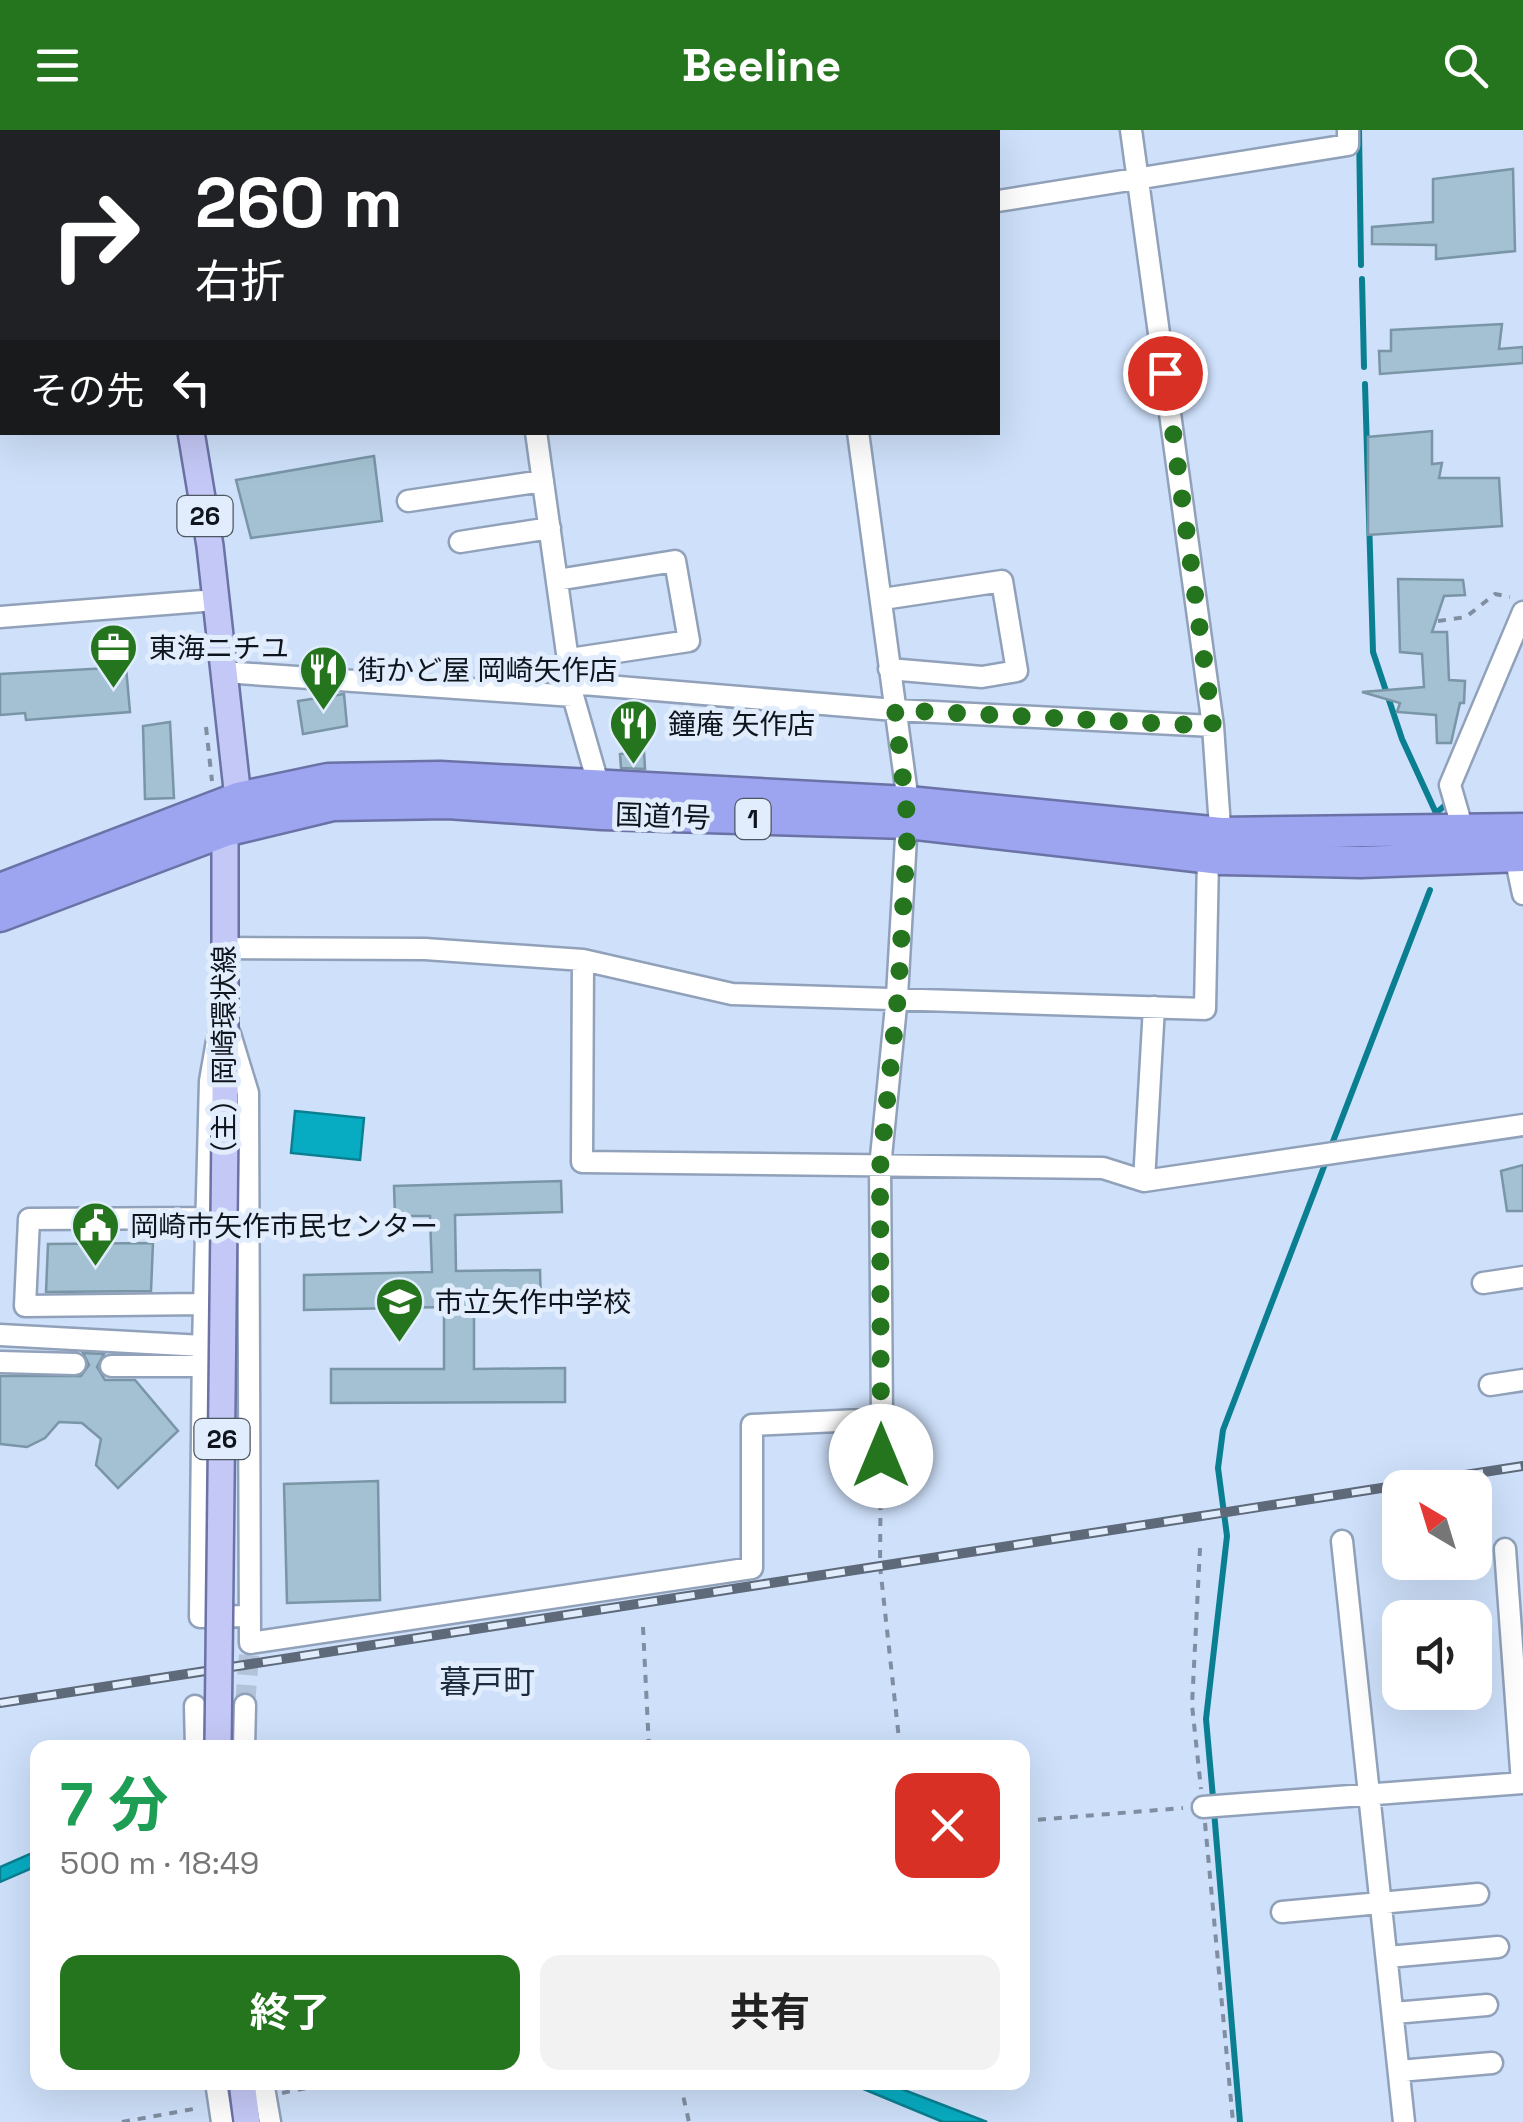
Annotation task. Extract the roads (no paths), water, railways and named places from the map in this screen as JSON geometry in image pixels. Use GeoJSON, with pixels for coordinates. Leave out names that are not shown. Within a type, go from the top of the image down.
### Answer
{"type":"FeatureCollection","features":[{"type":"Feature","properties":{"kind":"highway","name":"国道1号"},"geometry":{"type":"LineString","coordinates":[[0,890],[238,798],[328,780],[440,777],[602,800]]}},
{"type":"Feature","properties":{"kind":"highway","name":"国道1号"},"geometry":{"type":"LineString","coordinates":[[0,916],[225,832],[333,805],[602,800],[908,813],[1217,850],[1361,862],[1520,847]]}},
{"type":"Feature","properties":{"kind":"highway","name":"国道1号"},"geometry":{"type":"LineString","coordinates":[[1217,850],[1463,830],[1520,847]]}},
{"type":"Feature","properties":{"kind":"main road","name":"（主）岡崎環状線"},"geometry":{"type":"LineString","coordinates":[[191,435],[216,600],[238,798],[225,832],[218,1740]]}},
{"type":"Feature","properties":{"kind":"main road"},"geometry":{"type":"LineString","coordinates":[[243,2090],[247,2122]]}},
{"type":"Feature","properties":{"kind":"street"},"geometry":{"type":"LineString","coordinates":[[224,948],[425,949],[582,960],[732,994],[898,996],[1204,1009],[1217,850],[1213,726],[1132,130]]}},
{"type":"Feature","properties":{"kind":"street"},"geometry":{"type":"LineString","coordinates":[[1000,201],[1348,145],[1348,130]]}},
{"type":"Feature","properties":{"kind":"street"},"geometry":{"type":"LineString","coordinates":[[536,435],[572,690],[602,800]]}},
{"type":"Feature","properties":{"kind":"street"},"geometry":{"type":"LineString","coordinates":[[223,1008],[248,1093],[250,1644],[752,1568],[752,1424],[882,1418],[880,1168],[898,996],[908,813],[883,599],[858,435]]}},
{"type":"Feature","properties":{"kind":"street"},"geometry":{"type":"LineString","coordinates":[[408,501],[543,481]]}},
{"type":"Feature","properties":{"kind":"street"},"geometry":{"type":"LineString","coordinates":[[460,542],[550,528]]}},
{"type":"Feature","properties":{"kind":"street"},"geometry":{"type":"LineString","coordinates":[[558,580],[675,561],[689,642],[570,659]]}},
{"type":"Feature","properties":{"kind":"street"},"geometry":{"type":"LineString","coordinates":[[883,599],[1002,580],[1017,671],[982,677],[889,669]]}},
{"type":"Feature","properties":{"kind":"street"},"geometry":{"type":"LineString","coordinates":[[0,616],[216,600]]}},
{"type":"Feature","properties":{"kind":"street"},"geometry":{"type":"LineString","coordinates":[[1463,830],[1450,785],[1523,612]]}},
{"type":"Feature","properties":{"kind":"street"},"geometry":{"type":"LineString","coordinates":[[223,672],[1213,726]]}},
{"type":"Feature","properties":{"kind":"street"},"geometry":{"type":"LineString","coordinates":[[1520,847],[1523,894]]}},
{"type":"Feature","properties":{"kind":"street"},"geometry":{"type":"LineString","coordinates":[[582,960],[582,1162],[1103,1168],[1144,1181],[1523,1125]]}},
{"type":"Feature","properties":{"kind":"street"},"geometry":{"type":"LineString","coordinates":[[1144,1181],[1154,1006]]}},
{"type":"Feature","properties":{"kind":"street"},"geometry":{"type":"LineString","coordinates":[[223,1008],[210,1082],[204,1218],[200,1616],[250,1616]]}},
{"type":"Feature","properties":{"kind":"street"},"geometry":{"type":"LineString","coordinates":[[204,1218],[29,1219],[26,1306],[204,1304]]}},
{"type":"Feature","properties":{"kind":"street"},"geometry":{"type":"LineString","coordinates":[[1483,1283],[1523,1277]]}},
{"type":"Feature","properties":{"kind":"street"},"geometry":{"type":"LineString","coordinates":[[0,1335],[203,1356]]}},
{"type":"Feature","properties":{"kind":"street"},"geometry":{"type":"LineString","coordinates":[[111,1366],[203,1356]]}},
{"type":"Feature","properties":{"kind":"street"},"geometry":{"type":"LineString","coordinates":[[0,1362],[75,1364]]}},
{"type":"Feature","properties":{"kind":"street"},"geometry":{"type":"LineString","coordinates":[[1490,1385],[1523,1380]]}},
{"type":"Feature","properties":{"kind":"street"},"geometry":{"type":"LineString","coordinates":[[1342,1540],[1404,2122]]}},
{"type":"Feature","properties":{"kind":"street"},"geometry":{"type":"LineString","coordinates":[[1203,1806],[1523,1783],[1518,1654],[1506,1548]]}},
{"type":"Feature","properties":{"kind":"street"},"geometry":{"type":"LineString","coordinates":[[244,1705],[244,1740]]}},
{"type":"Feature","properties":{"kind":"street"},"geometry":{"type":"LineString","coordinates":[[195,1706],[196,1740]]}},
{"type":"Feature","properties":{"kind":"street"},"geometry":{"type":"LineString","coordinates":[[1282,1912],[1478,1894]]}},
{"type":"Feature","properties":{"kind":"street"},"geometry":{"type":"LineString","coordinates":[[1388,1957],[1498,1947]]}},
{"type":"Feature","properties":{"kind":"street"},"geometry":{"type":"LineString","coordinates":[[1394,2013],[1486,2005]]}},
{"type":"Feature","properties":{"kind":"street"},"geometry":{"type":"LineString","coordinates":[[1399,2071],[1492,2063]]}},
{"type":"Feature","properties":{"kind":"street"},"geometry":{"type":"LineString","coordinates":[[264,2090],[270,2122]]}},
{"type":"Feature","properties":{"kind":"water"},"geometry":{"type":"Polygon","coordinates":[[[295,1111],[364,1118],[360,1160],[291,1153],[295,1111]]]}},
{"type":"Feature","properties":{"kind":"water"},"geometry":{"type":"Polygon","coordinates":[[[30,1854],[30,1869],[0,1882],[0,1867],[30,1854]]]}},
{"type":"Feature","properties":{"kind":"water"},"geometry":{"type":"Polygon","coordinates":[[[866,2090],[904,2090],[987,2122],[943,2122],[866,2090]]]}},
{"type":"Feature","properties":{"kind":"waterway"},"geometry":{"type":"LineString","coordinates":[[1359,130],[1361,265]]}},
{"type":"Feature","properties":{"kind":"waterway"},"geometry":{"type":"LineString","coordinates":[[1362,279],[1364,367]]}},
{"type":"Feature","properties":{"kind":"waterway"},"geometry":{"type":"LineString","coordinates":[[1365,384],[1373,652],[1402,739],[1436,813],[1449,802]]}},
{"type":"Feature","properties":{"kind":"waterway"},"geometry":{"type":"LineString","coordinates":[[1332,1144],[1430,890]]}},
{"type":"Feature","properties":{"kind":"waterway"},"geometry":{"type":"LineString","coordinates":[[1213,1798],[1206,1719],[1227,1536],[1218,1468],[1223,1430],[1325,1164]]}},
{"type":"Feature","properties":{"kind":"waterway"},"geometry":{"type":"LineString","coordinates":[[1214,1811],[1240,2122]]}},
{"type":"Feature","properties":{"kind":"tunnel"},"geometry":{"type":"LineString","coordinates":[[245,1705],[250,1643]]}},
{"type":"Feature","properties":{"kind":"railway"},"geometry":{"type":"LineString","coordinates":[[0,1703],[1523,1466]]}},
{"type":"Feature","properties":{"kind":"place","name":"東海ニチユ"},"geometry":{"type":"Point","coordinates":[114,690]}},
{"type":"Feature","properties":{"kind":"place","name":"街かど屋 岡崎矢作店"},"geometry":{"type":"Point","coordinates":[323,712]}},
{"type":"Feature","properties":{"kind":"place","name":"鐘庵 矢作店"},"geometry":{"type":"Point","coordinates":[633,766]}},
{"type":"Feature","properties":{"kind":"place","name":"岡崎市矢作市民センター"},"geometry":{"type":"Point","coordinates":[95,1268]}},
{"type":"Feature","properties":{"kind":"place","name":"市立矢作中学校"},"geometry":{"type":"Point","coordinates":[400,1344]}},
{"type":"Feature","properties":{"kind":"district","name":"暮戸町"},"geometry":{"type":"Point","coordinates":[487,1682]}}]}
